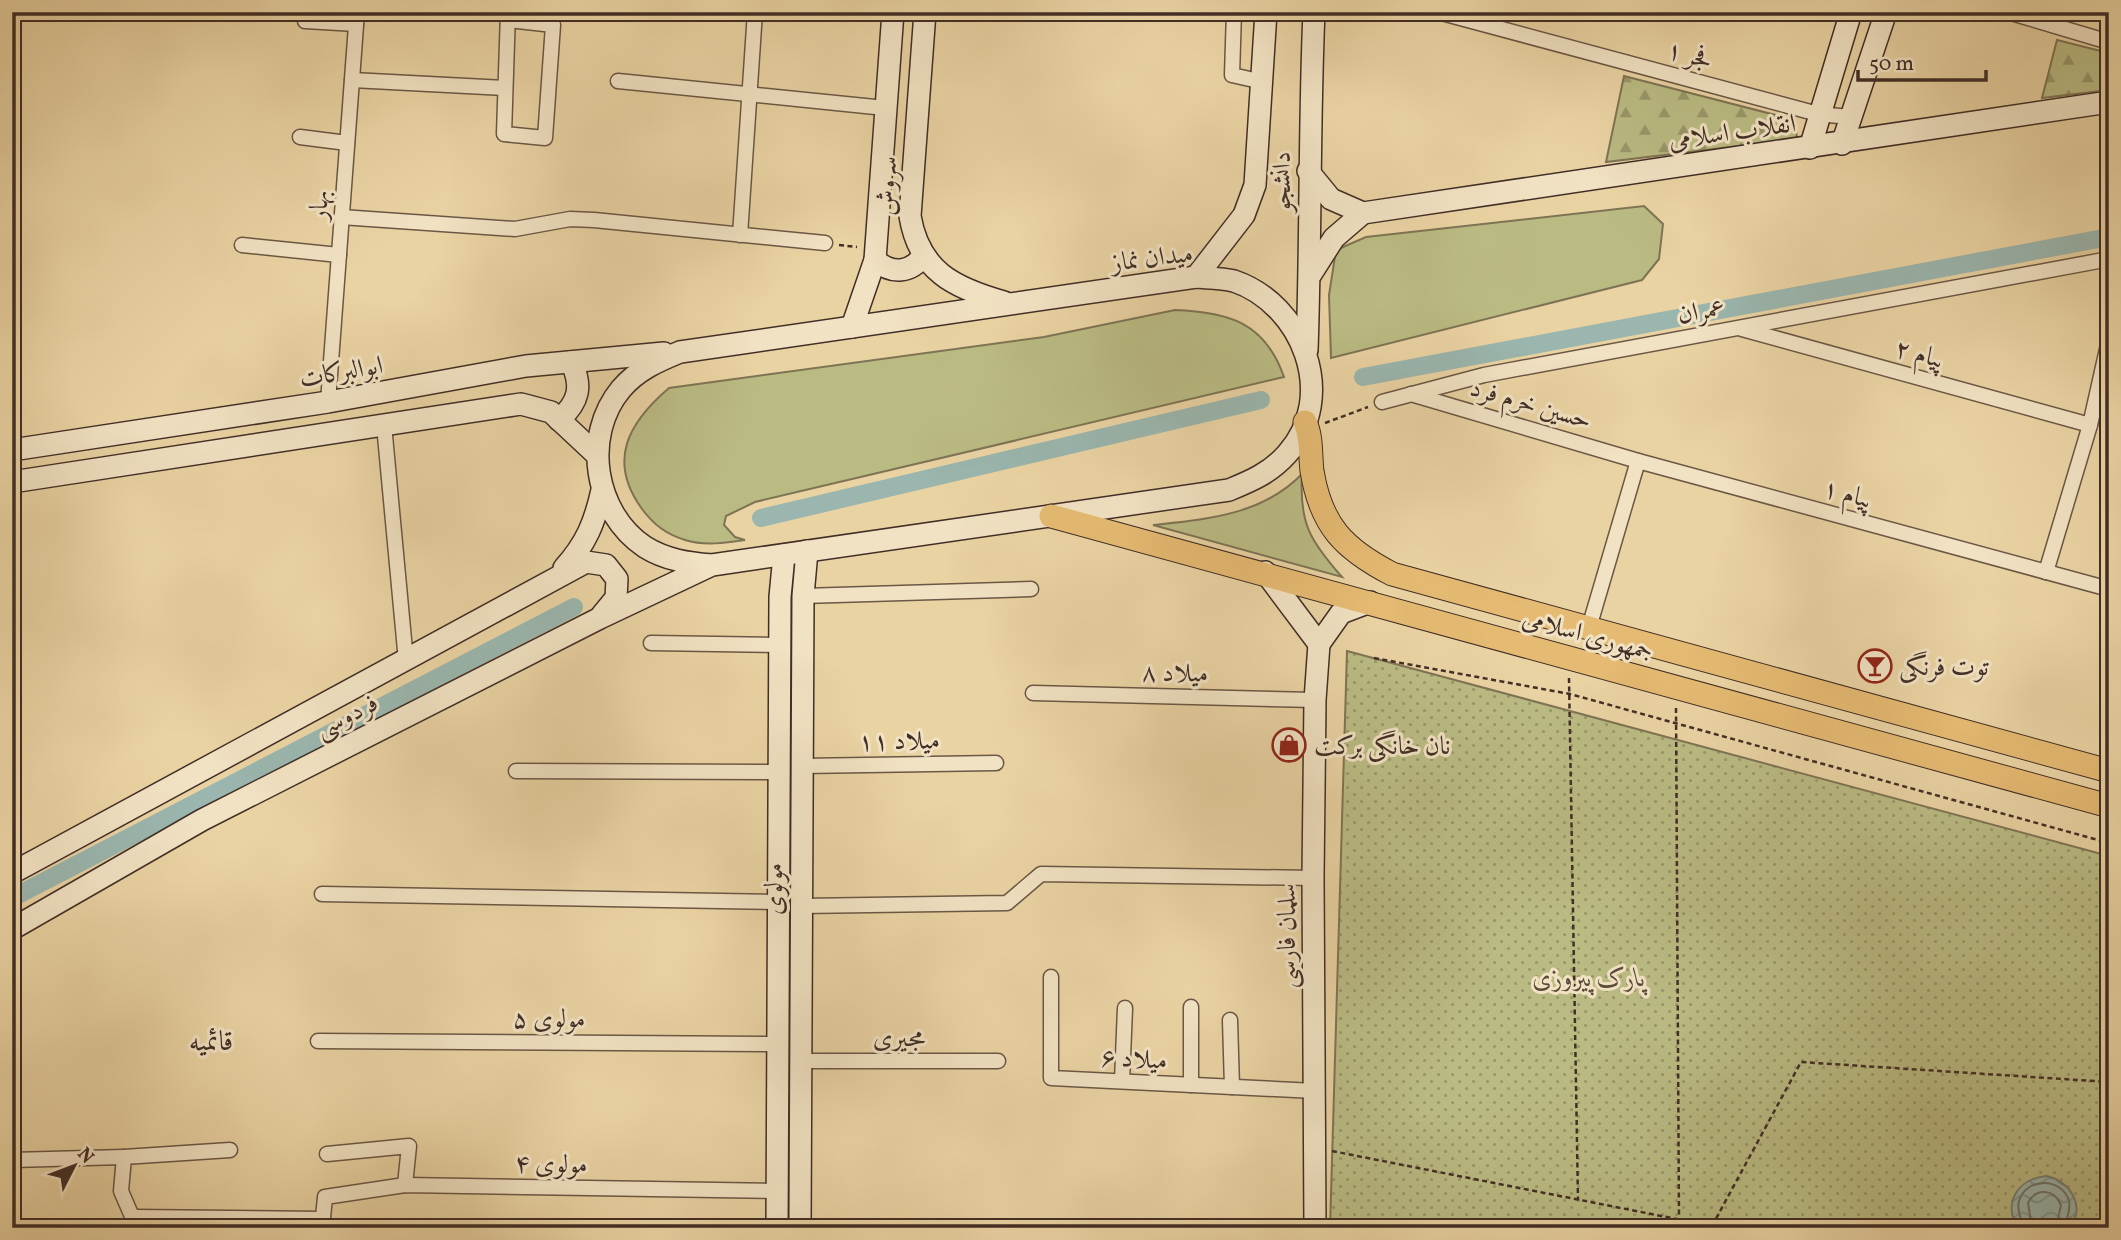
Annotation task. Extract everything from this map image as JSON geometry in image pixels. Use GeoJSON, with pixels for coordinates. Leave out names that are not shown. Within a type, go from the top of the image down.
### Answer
{"type":"FeatureCollection","features":[{"type":"Feature","properties":{"kind":"main road","name":"جمهوری اسلامی"},"geometry":{"type":"LineString","coordinates":[[1307,426],[1312,472],[1324,516],[1342,542],[1392,574],[1588,631],[2109,771]]}},
{"type":"Feature","properties":{"kind":"main road","name":"جمهوری اسلامی"},"geometry":{"type":"LineString","coordinates":[[1051,516],[1265,572],[2109,806]]}},
{"type":"Feature","properties":{"kind":"main road"},"geometry":{"type":"LineString","coordinates":[[1765,711],[1774,681]]}},
{"type":"Feature","properties":{"kind":"street"},"geometry":{"type":"LineString","coordinates":[[740,235],[755,12]]}},
{"type":"Feature","properties":{"kind":"street","name":"سروش"},"geometry":{"type":"LineString","coordinates":[[852,327],[875,254],[892,12]]}},
{"type":"Feature","properties":{"kind":"street","name":"سروش"},"geometry":{"type":"LineString","coordinates":[[925,12],[911,216],[916,240],[924,255],[948,281],[978,295],[1013,304]]}},
{"type":"Feature","properties":{"kind":"street"},"geometry":{"type":"LineString","coordinates":[[1234,12],[1231,75],[1263,82]]}},
{"type":"Feature","properties":{"kind":"street","name":"دانشجو"},"geometry":{"type":"LineString","coordinates":[[1196,277],[1244,215],[1255,185],[1266,12]]}},
{"type":"Feature","properties":{"kind":"street","name":"دانشجو"},"geometry":{"type":"LineString","coordinates":[[1307,352],[1310,277],[1308,172],[1314,12]]}},
{"type":"Feature","properties":{"kind":"street","name":"فجر ۱"},"geometry":{"type":"LineString","coordinates":[[1438,12],[1818,114],[1850,117]]}},
{"type":"Feature","properties":{"kind":"street"},"geometry":{"type":"LineString","coordinates":[[1810,148],[1818,114],[1851,12]]}},
{"type":"Feature","properties":{"kind":"street"},"geometry":{"type":"LineString","coordinates":[[1842,144],[1886,12]]}},
{"type":"Feature","properties":{"kind":"street"},"geometry":{"type":"LineString","coordinates":[[2008,12],[2109,42]]}},
{"type":"Feature","properties":{"kind":"street"},"geometry":{"type":"LineString","coordinates":[[508,16],[553,25],[545,138],[504,134],[508,16]]}},
{"type":"Feature","properties":{"kind":"street"},"geometry":{"type":"LineString","coordinates":[[305,21],[357,18]]}},
{"type":"Feature","properties":{"kind":"street","name":"بهار"},"geometry":{"type":"LineString","coordinates":[[328,402],[357,18]]}},
{"type":"Feature","properties":{"kind":"street"},"geometry":{"type":"LineString","coordinates":[[352,79],[505,88]]}},
{"type":"Feature","properties":{"kind":"street"},"geometry":{"type":"LineString","coordinates":[[618,81],[885,108]]}},
{"type":"Feature","properties":{"kind":"street","name":"انقلاب اسلامی"},"geometry":{"type":"LineString","coordinates":[[1363,213],[1842,144],[2109,102]]}},
{"type":"Feature","properties":{"kind":"street"},"geometry":{"type":"LineString","coordinates":[[300,137],[347,143]]}},
{"type":"Feature","properties":{"kind":"street"},"geometry":{"type":"LineString","coordinates":[[1308,172],[1331,200],[1363,213],[1334,239],[1310,277]]}},
{"type":"Feature","properties":{"kind":"street"},"geometry":{"type":"LineString","coordinates":[[341,217],[515,229],[570,219],[594,220],[825,243]]}},
{"type":"Feature","properties":{"kind":"street"},"geometry":{"type":"LineString","coordinates":[[242,245],[339,255]]}},
{"type":"Feature","properties":{"kind":"street"},"geometry":{"type":"LineString","coordinates":[[875,254],[882,266],[901,271],[910,268],[924,255]]}},
{"type":"Feature","properties":{"kind":"street","name":"عمران"},"geometry":{"type":"LineString","coordinates":[[1382,402],[1484,375],[2109,259]]}},
{"type":"Feature","properties":{"kind":"street","name":"میدان نماز"},"geometry":{"type":"LineString","coordinates":[[1196,277],[1232,281],[1264,296],[1290,320],[1307,352],[1312,387],[1307,426],[1288,453],[1261,477],[1229,490],[712,565],[677,561],[645,547],[619,522],[602,490],[597,455],[604,420],[621,389],[647,366],[680,352],[1196,277]]}},
{"type":"Feature","properties":{"kind":"street","name":"پیام ۲"},"geometry":{"type":"LineString","coordinates":[[1737,328],[2090,425]]}},
{"type":"Feature","properties":{"kind":"street"},"geometry":{"type":"LineString","coordinates":[[2046,572],[2090,425],[2109,340]]}},
{"type":"Feature","properties":{"kind":"street","name":"ابوالبرکات"},"geometry":{"type":"LineString","coordinates":[[12,450],[328,402],[526,366],[680,352]]}},
{"type":"Feature","properties":{"kind":"street"},"geometry":{"type":"LineString","coordinates":[[559,420],[572,409],[579,394],[578,377],[571,362]]}},
{"type":"Feature","properties":{"kind":"street","name":"حسین خرم فرد"},"geometry":{"type":"LineString","coordinates":[[1410,393],[1638,461]]}},
{"type":"Feature","properties":{"kind":"street"},"geometry":{"type":"LineString","coordinates":[[12,482],[521,404],[551,412],[597,455]]}},
{"type":"Feature","properties":{"kind":"street"},"geometry":{"type":"LineString","coordinates":[[384,425],[406,661]]}},
{"type":"Feature","properties":{"kind":"street"},"geometry":{"type":"LineString","coordinates":[[1588,631],[1638,461]]}},
{"type":"Feature","properties":{"kind":"street","name":"پیام ۱"},"geometry":{"type":"LineString","coordinates":[[1638,461],[2109,589]]}},
{"type":"Feature","properties":{"kind":"street"},"geometry":{"type":"LineString","coordinates":[[553,580],[580,551],[595,524],[602,490]]}},
{"type":"Feature","properties":{"kind":"street","name":"مولوی"},"geometry":{"type":"LineString","coordinates":[[800,1228],[803,596],[807,551]]}},
{"type":"Feature","properties":{"kind":"street","name":"مولوی"},"geometry":{"type":"LineString","coordinates":[[777,1228],[780,597],[784,555]]}},
{"type":"Feature","properties":{"kind":"street","name":"فردوسی"},"geometry":{"type":"LineString","coordinates":[[12,873],[586,562],[606,565],[617,579],[616,598],[600,618]]}},
{"type":"Feature","properties":{"kind":"street","name":"فردوسی"},"geometry":{"type":"LineString","coordinates":[[12,929],[202,820],[600,618],[712,565]]}},
{"type":"Feature","properties":{"kind":"street"},"geometry":{"type":"LineString","coordinates":[[1265,572],[1319,644],[1341,613],[1370,602]]}},
{"type":"Feature","properties":{"kind":"street"},"geometry":{"type":"LineString","coordinates":[[780,597],[1031,589]]}},
{"type":"Feature","properties":{"kind":"street"},"geometry":{"type":"LineString","coordinates":[[651,643],[780,645]]}},
{"type":"Feature","properties":{"kind":"street","name":"سلمان فارسی"},"geometry":{"type":"LineString","coordinates":[[1315,1228],[1313,878],[1315,700],[1319,644]]}},
{"type":"Feature","properties":{"kind":"street","name":"میلاد ۸"},"geometry":{"type":"LineString","coordinates":[[1033,693],[1315,700]]}},
{"type":"Feature","properties":{"kind":"street","name":"میلاد ۱۱"},"geometry":{"type":"LineString","coordinates":[[802,766],[996,763]]}},
{"type":"Feature","properties":{"kind":"street"},"geometry":{"type":"LineString","coordinates":[[516,771],[780,772]]}},
{"type":"Feature","properties":{"kind":"street"},"geometry":{"type":"LineString","coordinates":[[801,906],[1007,903],[1041,874],[1313,878]]}},
{"type":"Feature","properties":{"kind":"street"},"geometry":{"type":"LineString","coordinates":[[322,894],[779,902]]}},
{"type":"Feature","properties":{"kind":"street","name":"میلاد ۶"},"geometry":{"type":"LineString","coordinates":[[1051,977],[1051,1078],[1315,1091]]}},
{"type":"Feature","properties":{"kind":"street"},"geometry":{"type":"LineString","coordinates":[[1191,1007],[1191,1085]]}},
{"type":"Feature","properties":{"kind":"street"},"geometry":{"type":"LineString","coordinates":[[1122,1082],[1125,1008]]}},
{"type":"Feature","properties":{"kind":"street"},"geometry":{"type":"LineString","coordinates":[[1230,1020],[1232,1087]]}},
{"type":"Feature","properties":{"kind":"street","name":"مولوی ۵"},"geometry":{"type":"LineString","coordinates":[[318,1041],[779,1044]]}},
{"type":"Feature","properties":{"kind":"street","name":"مجیری"},"geometry":{"type":"LineString","coordinates":[[801,1062],[998,1061]]}},
{"type":"Feature","properties":{"kind":"street"},"geometry":{"type":"LineString","coordinates":[[327,1154],[409,1146],[405,1185]]}},
{"type":"Feature","properties":{"kind":"street"},"geometry":{"type":"LineString","coordinates":[[12,1160],[124,1157],[230,1150]]}},
{"type":"Feature","properties":{"kind":"street"},"geometry":{"type":"LineString","coordinates":[[124,1157],[121,1191],[136,1222],[323,1223]]}},
{"type":"Feature","properties":{"kind":"street","name":"مولوی ۴"},"geometry":{"type":"LineString","coordinates":[[323,1223],[325,1196],[405,1185],[777,1191]]}},
{"type":"Feature","properties":{"kind":"path"},"geometry":{"type":"LineString","coordinates":[[825,243],[875,254]]}},
{"type":"Feature","properties":{"kind":"path"},"geometry":{"type":"LineString","coordinates":[[1307,426],[1382,402]]}},
{"type":"Feature","properties":{"kind":"path"},"geometry":{"type":"LineString","coordinates":[[1569,657],[1578,1199]]}},
{"type":"Feature","properties":{"kind":"path"},"geometry":{"type":"LineString","coordinates":[[1374,658],[1570,694],[2109,843]]}},
{"type":"Feature","properties":{"kind":"path"},"geometry":{"type":"LineString","coordinates":[[1675,687],[1679,1219]]}},
{"type":"Feature","properties":{"kind":"path"},"geometry":{"type":"LineString","coordinates":[[1712,1226],[1801,1062],[2109,1082]]}},
{"type":"Feature","properties":{"kind":"path"},"geometry":{"type":"LineString","coordinates":[[1315,1148],[1712,1226],[1786,1222],[1789,1228]]}},
{"type":"Feature","properties":{"kind":"green space"},"geometry":{"type":"Polygon","coordinates":[[[2057,40],[2109,53],[2109,90],[2042,98],[2057,40]]]}},
{"type":"Feature","properties":{"kind":"green space"},"geometry":{"type":"Polygon","coordinates":[[[1624,76],[1795,120],[1797,139],[1606,162],[1624,76]]]}},
{"type":"Feature","properties":{"kind":"green space"},"geometry":{"type":"Polygon","coordinates":[[[1644,206],[1663,224],[1659,259],[1642,280],[1331,358],[1329,295],[1336,250],[1366,237],[1644,206]]]}},
{"type":"Feature","properties":{"kind":"green space"},"geometry":{"type":"Polygon","coordinates":[[[1175,310],[1212,314],[1242,324],[1255,332],[1266,344],[1284,377],[755,502],[726,516],[724,525],[735,537],[745,540],[700,543],[672,535],[656,524],[642,509],[631,491],[624,459],[627,444],[643,415],[669,388],[1044,337],[1175,310]]]}},
{"type":"Feature","properties":{"kind":"green space"},"geometry":{"type":"Polygon","coordinates":[[[1302,474],[1302,506],[1309,530],[1314,542],[1342,577],[1153,525],[1214,517],[1252,507],[1286,488],[1302,474]]]}},
{"type":"Feature","properties":{"kind":"green space","name":"پارک پیروزی"},"geometry":{"type":"Polygon","coordinates":[[[1347,651],[2109,856],[2109,1228],[1330,1228],[1347,651]]]}},
{"type":"Feature","properties":{"kind":"water"},"geometry":{"type":"Polygon","coordinates":[[[2047,1176],[2063,1183],[2073,1196],[2076,1211],[2070,1228],[2018,1228],[2012,1209],[2016,1193],[2028,1181],[2047,1176]]]}},
{"type":"Feature","properties":{"kind":"waterway"},"geometry":{"type":"LineString","coordinates":[[1363,377],[2109,237]]}},
{"type":"Feature","properties":{"kind":"waterway"},"geometry":{"type":"LineString","coordinates":[[761,518],[1261,400]]}},
{"type":"Feature","properties":{"kind":"waterway"},"geometry":{"type":"LineString","coordinates":[[12,898],[574,607]]}},
{"type":"Feature","properties":{"kind":"place","name":"توت فرنگی"},"geometry":{"type":"Point","coordinates":[1875,666]}},
{"type":"Feature","properties":{"kind":"place","name":"نان خانگی برکت"},"geometry":{"type":"Point","coordinates":[1289,745]}},
{"type":"Feature","properties":{"kind":"district","name":"قائمیه"},"geometry":{"type":"Point","coordinates":[211,1040]}}]}
